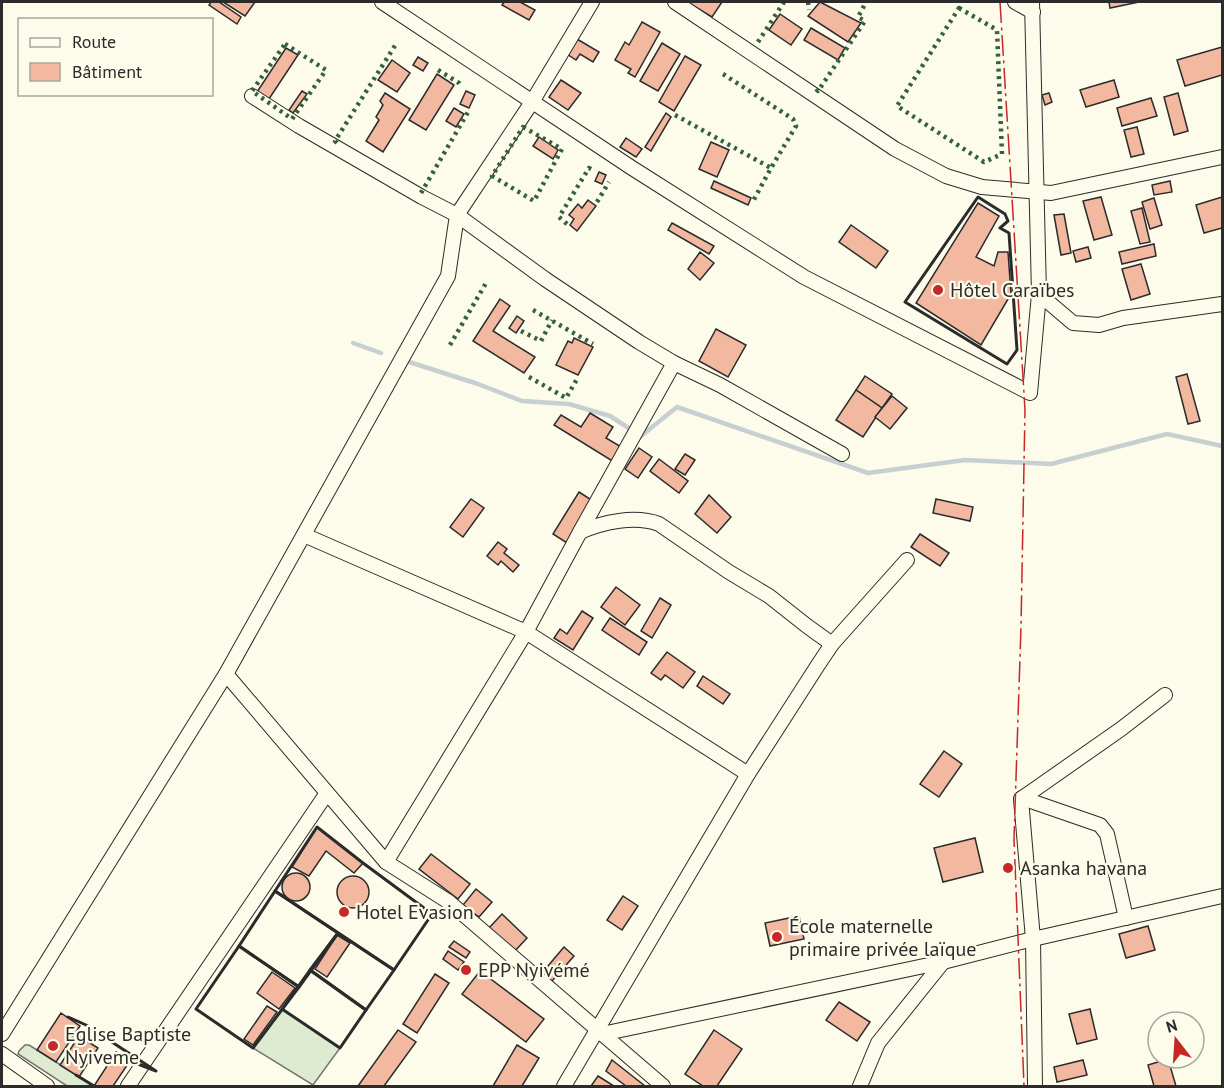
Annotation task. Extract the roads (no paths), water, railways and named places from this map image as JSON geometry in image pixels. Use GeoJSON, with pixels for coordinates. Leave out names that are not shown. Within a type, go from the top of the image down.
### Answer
{"type":"FeatureCollection","features":[{"type":"Feature","properties":{"kind":"street"},"geometry":{"type":"LineString","coordinates":[[382,2],[532,102],[804,277],[1030,393],[1039,294],[1033,7],[1015,2]]}},
{"type":"Feature","properties":{"kind":"street"},"geometry":{"type":"LineString","coordinates":[[2,1034],[226,674],[448,276],[457,215],[532,102],[592,2]]}},
{"type":"Feature","properties":{"kind":"street"},"geometry":{"type":"LineString","coordinates":[[675,2],[895,149],[946,176],[982,187],[1051,193],[1222,157]]}},
{"type":"Feature","properties":{"kind":"street"},"geometry":{"type":"LineString","coordinates":[[252,96],[298,126],[457,215],[545,279],[639,342],[842,454]]}},
{"type":"Feature","properties":{"kind":"street"},"geometry":{"type":"LineString","coordinates":[[1039,294],[1073,323],[1099,325],[1123,318],[1222,304]]}},
{"type":"Feature","properties":{"kind":"street"},"geometry":{"type":"LineString","coordinates":[[386,862],[526,632],[674,363]]}},
{"type":"Feature","properties":{"kind":"street"},"geometry":{"type":"LineString","coordinates":[[580,532],[611,522],[651,521],[769,596],[832,644]]}},
{"type":"Feature","properties":{"kind":"street"},"geometry":{"type":"LineString","coordinates":[[304,535],[526,632],[748,774]]}},
{"type":"Feature","properties":{"kind":"street"},"geometry":{"type":"LineString","coordinates":[[564,1086],[600,1032],[748,774],[832,644],[907,560]]}},
{"type":"Feature","properties":{"kind":"street"},"geometry":{"type":"LineString","coordinates":[[226,674],[386,862],[449,902],[663,1086]]}},
{"type":"Feature","properties":{"kind":"street"},"geometry":{"type":"LineString","coordinates":[[1022,798],[1121,729],[1165,695]]}},
{"type":"Feature","properties":{"kind":"street"},"geometry":{"type":"LineString","coordinates":[[128,1086],[327,793]]}},
{"type":"Feature","properties":{"kind":"street"},"geometry":{"type":"LineString","coordinates":[[1022,798],[1100,825],[1107,834],[1126,918]]}},
{"type":"Feature","properties":{"kind":"street"},"geometry":{"type":"LineString","coordinates":[[1022,798],[1033,939],[1035,1086]]}},
{"type":"Feature","properties":{"kind":"street"},"geometry":{"type":"LineString","coordinates":[[600,1032],[943,962],[1222,896]]}},
{"type":"Feature","properties":{"kind":"street"},"geometry":{"type":"LineString","coordinates":[[860,1086],[878,1043],[943,962]]}},
{"type":"Feature","properties":{"kind":"street"},"geometry":{"type":"LineString","coordinates":[[2,1054],[47,1086]]}},
{"type":"Feature","properties":{"kind":"waterway"},"geometry":{"type":"LineString","coordinates":[[353,343],[381,353]]}},
{"type":"Feature","properties":{"kind":"waterway"},"geometry":{"type":"LineString","coordinates":[[403,360],[522,401],[569,404],[610,416],[641,436],[677,407],[868,473],[965,460],[1051,464],[1167,434],[1222,446]]}},
{"type":"Feature","properties":{"kind":"place","name":"Hôtel Caraïbes"},"geometry":{"type":"Point","coordinates":[938,290]}},
{"type":"Feature","properties":{"kind":"place","name":"Asanka havana"},"geometry":{"type":"Point","coordinates":[1008,868]}},
{"type":"Feature","properties":{"kind":"place","name":"Hotel Evasion"},"geometry":{"type":"Point","coordinates":[344,912]}},
{"type":"Feature","properties":{"kind":"place","name":"École maternelle primaire privée laïque"},"geometry":{"type":"Point","coordinates":[777,937]}},
{"type":"Feature","properties":{"kind":"place","name":"EPP Nyivémé"},"geometry":{"type":"Point","coordinates":[466,970]}},
{"type":"Feature","properties":{"kind":"place","name":"Eglise Baptiste Nyiveme"},"geometry":{"type":"Point","coordinates":[53,1046]}}]}
